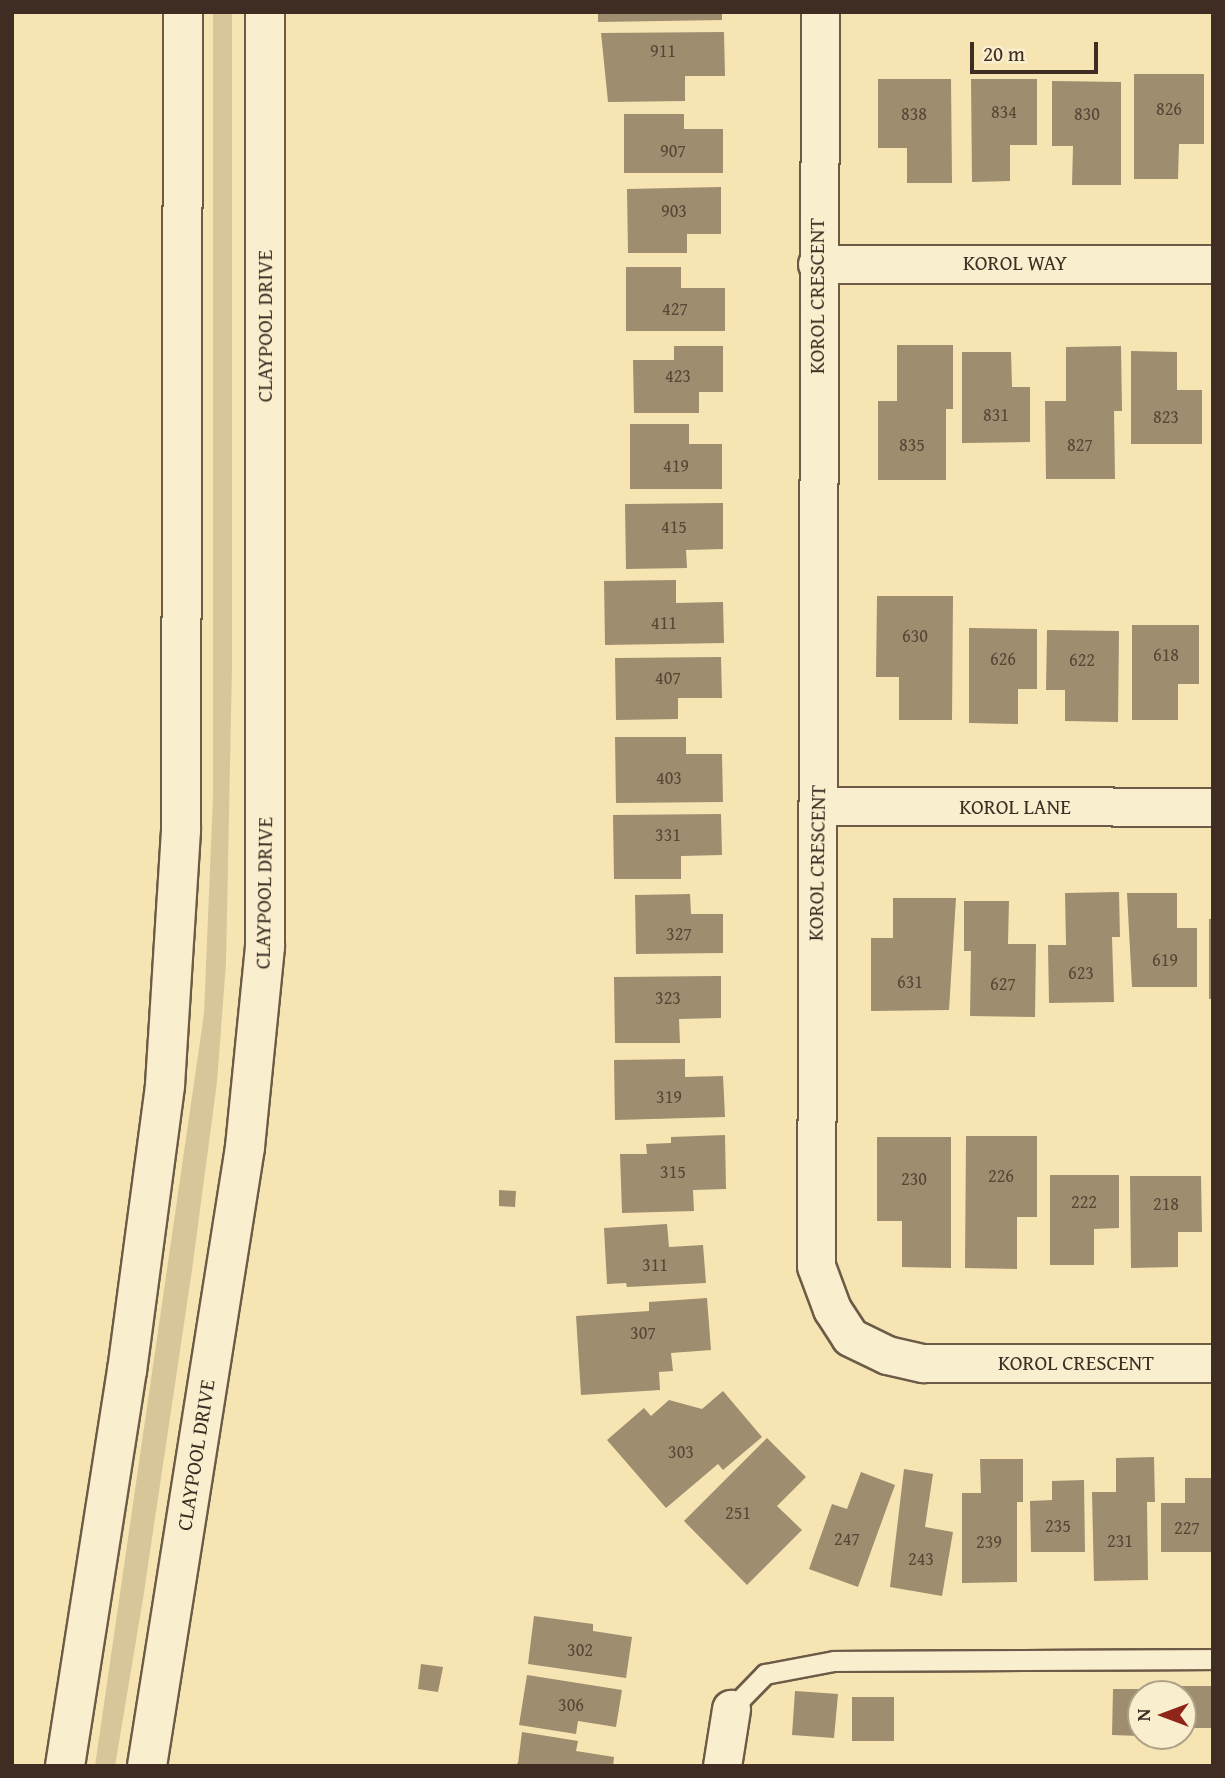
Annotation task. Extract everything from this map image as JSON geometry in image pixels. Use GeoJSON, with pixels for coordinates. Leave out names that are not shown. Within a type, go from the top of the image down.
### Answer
{"type":"FeatureCollection","features":[{"type":"Feature","properties":{"kind":"main road"},"geometry":{"type":"LineString","coordinates":[[65,1766],[127,1371],[165,1085],[181,831],[183,12]]}},
{"type":"Feature","properties":{"kind":"main road","name":"CLAYPOOL DRIVE"},"geometry":{"type":"LineString","coordinates":[[147,1766],[245,1147],[265,947],[265,12]]}},
{"type":"Feature","properties":{"kind":"street","name":"KOROL CRESCENT"},"geometry":{"type":"LineString","coordinates":[[820,12],[817,264],[816,1266],[832,1309],[850,1337],[887,1355],[923,1363],[1213,1363]]}},
{"type":"Feature","properties":{"kind":"street","name":"KOROL WAY"},"geometry":{"type":"LineString","coordinates":[[817,264],[1213,264]]}},
{"type":"Feature","properties":{"kind":"street","name":"KOROL LANE"},"geometry":{"type":"LineString","coordinates":[[818,806],[1213,807]]}},
{"type":"Feature","properties":{"kind":"street"},"geometry":{"type":"LineString","coordinates":[[722,1766],[731,1709]]}},
{"type":"Feature","properties":{"kind":"lane"},"geometry":{"type":"LineString","coordinates":[[731,1709],[765,1674],[834,1661],[1213,1659]]}},
{"type":"Feature","properties":{"kind":"shaded area"},"geometry":{"type":"Polygon","coordinates":[[[213,12],[232,12],[232,665],[226,963],[217,1082],[143,1599],[115,1766],[95,1766],[204,1014],[213,797],[213,12]]]}},
{"type":"Feature","properties":{"kind":"building"},"geometry":{"type":"Polygon","coordinates":[[[598,12],[722,12],[722,20],[598,22],[598,12]]]}},
{"type":"Feature","properties":{"kind":"building"},"geometry":{"type":"Polygon","coordinates":[[[724,32],[725,76],[685,76],[685,101],[608,102],[601,33],[724,32]]]}},
{"type":"Feature","properties":{"kind":"building"},"geometry":{"type":"Polygon","coordinates":[[[1134,74],[1204,74],[1204,144],[1179,144],[1178,179],[1134,179],[1134,74]]]}},
{"type":"Feature","properties":{"kind":"building"},"geometry":{"type":"Polygon","coordinates":[[[878,79],[951,79],[952,183],[907,183],[907,148],[878,148],[878,79]]]}},
{"type":"Feature","properties":{"kind":"building"},"geometry":{"type":"Polygon","coordinates":[[[971,79],[1037,79],[1037,145],[1010,145],[1010,181],[972,182],[971,79]]]}},
{"type":"Feature","properties":{"kind":"building"},"geometry":{"type":"Polygon","coordinates":[[[1052,81],[1121,82],[1121,185],[1072,185],[1073,146],[1052,146],[1052,81]]]}},
{"type":"Feature","properties":{"kind":"building"},"geometry":{"type":"Polygon","coordinates":[[[624,114],[684,114],[684,129],[723,129],[723,173],[624,173],[624,114]]]}},
{"type":"Feature","properties":{"kind":"building"},"geometry":{"type":"Polygon","coordinates":[[[721,187],[721,234],[687,234],[687,253],[628,253],[627,189],[721,187]]]}},
{"type":"Feature","properties":{"kind":"building"},"geometry":{"type":"Polygon","coordinates":[[[626,267],[681,267],[681,288],[725,288],[725,331],[626,331],[626,267]]]}},
{"type":"Feature","properties":{"kind":"building"},"geometry":{"type":"Polygon","coordinates":[[[897,345],[953,345],[953,409],[946,409],[946,480],[878,480],[878,401],[897,401],[897,345]]]}},
{"type":"Feature","properties":{"kind":"building"},"geometry":{"type":"Polygon","coordinates":[[[674,346],[723,346],[723,392],[699,392],[699,413],[634,413],[633,360],[674,360],[674,346]]]}},
{"type":"Feature","properties":{"kind":"building"},"geometry":{"type":"Polygon","coordinates":[[[1121,346],[1122,411],[1114,411],[1115,479],[1046,479],[1045,401],[1066,401],[1066,347],[1121,346]]]}},
{"type":"Feature","properties":{"kind":"building"},"geometry":{"type":"Polygon","coordinates":[[[1131,351],[1177,352],[1177,390],[1202,390],[1202,444],[1131,444],[1131,351]]]}},
{"type":"Feature","properties":{"kind":"building"},"geometry":{"type":"Polygon","coordinates":[[[962,352],[1011,352],[1012,387],[1030,387],[1030,442],[962,443],[962,352]]]}},
{"type":"Feature","properties":{"kind":"building"},"geometry":{"type":"Polygon","coordinates":[[[630,424],[689,424],[689,444],[722,444],[722,489],[630,489],[630,424]]]}},
{"type":"Feature","properties":{"kind":"building"},"geometry":{"type":"Polygon","coordinates":[[[723,503],[723,549],[686,550],[687,568],[626,569],[625,504],[723,503]]]}},
{"type":"Feature","properties":{"kind":"building"},"geometry":{"type":"Polygon","coordinates":[[[676,580],[676,603],[723,602],[724,643],[605,645],[604,581],[676,580]]]}},
{"type":"Feature","properties":{"kind":"building"},"geometry":{"type":"Polygon","coordinates":[[[877,596],[953,596],[952,720],[899,720],[899,677],[876,677],[877,596]]]}},
{"type":"Feature","properties":{"kind":"building"},"geometry":{"type":"Polygon","coordinates":[[[1132,625],[1199,625],[1199,684],[1178,684],[1178,720],[1132,720],[1132,625]]]}},
{"type":"Feature","properties":{"kind":"building"},"geometry":{"type":"Polygon","coordinates":[[[969,628],[1037,629],[1037,689],[1018,689],[1018,724],[969,723],[969,628]]]}},
{"type":"Feature","properties":{"kind":"building"},"geometry":{"type":"Polygon","coordinates":[[[1047,630],[1119,631],[1118,722],[1065,721],[1065,690],[1046,690],[1047,630]]]}},
{"type":"Feature","properties":{"kind":"building"},"geometry":{"type":"Polygon","coordinates":[[[721,657],[722,698],[678,698],[678,719],[616,720],[615,658],[721,657]]]}},
{"type":"Feature","properties":{"kind":"building"},"geometry":{"type":"Polygon","coordinates":[[[615,737],[686,737],[686,754],[722,754],[723,802],[616,803],[615,737]]]}},
{"type":"Feature","properties":{"kind":"building"},"geometry":{"type":"Polygon","coordinates":[[[721,814],[722,855],[681,856],[681,879],[614,879],[613,815],[721,814]]]}},
{"type":"Feature","properties":{"kind":"building"},"geometry":{"type":"Polygon","coordinates":[[[1119,892],[1120,937],[1112,937],[1114,1002],[1049,1003],[1048,945],[1066,945],[1065,893],[1119,892]]]}},
{"type":"Feature","properties":{"kind":"building"},"geometry":{"type":"Polygon","coordinates":[[[1127,893],[1177,893],[1177,928],[1197,928],[1197,987],[1132,987],[1127,893]]]}},
{"type":"Feature","properties":{"kind":"building"},"geometry":{"type":"Polygon","coordinates":[[[690,894],[691,914],[723,914],[723,953],[636,954],[635,895],[690,894]]]}},
{"type":"Feature","properties":{"kind":"building"},"geometry":{"type":"Polygon","coordinates":[[[893,898],[956,898],[949,1010],[871,1011],[871,938],[893,938],[893,898]]]}},
{"type":"Feature","properties":{"kind":"building"},"geometry":{"type":"Polygon","coordinates":[[[964,901],[1009,901],[1008,944],[1036,944],[1035,1017],[970,1016],[971,951],[964,951],[964,901]]]}},
{"type":"Feature","properties":{"kind":"building"},"geometry":{"type":"Polygon","coordinates":[[[1209,919],[1213,919],[1213,999],[1209,999],[1209,919]]]}},
{"type":"Feature","properties":{"kind":"building"},"geometry":{"type":"Polygon","coordinates":[[[721,976],[721,1018],[679,1019],[680,1043],[615,1043],[614,977],[721,976]]]}},
{"type":"Feature","properties":{"kind":"building"},"geometry":{"type":"Polygon","coordinates":[[[685,1059],[685,1077],[723,1076],[725,1117],[615,1120],[614,1060],[685,1059]]]}},
{"type":"Feature","properties":{"kind":"building"},"geometry":{"type":"Polygon","coordinates":[[[725,1135],[726,1189],[693,1190],[694,1211],[622,1213],[620,1154],[647,1154],[646,1144],[671,1143],[671,1137],[725,1135]]]}},
{"type":"Feature","properties":{"kind":"building"},"geometry":{"type":"Polygon","coordinates":[[[966,1136],[1037,1136],[1037,1217],[1017,1217],[1017,1269],[965,1268],[966,1136]]]}},
{"type":"Feature","properties":{"kind":"building"},"geometry":{"type":"Polygon","coordinates":[[[877,1137],[951,1137],[951,1268],[902,1267],[902,1221],[877,1221],[877,1137]]]}},
{"type":"Feature","properties":{"kind":"building"},"geometry":{"type":"Polygon","coordinates":[[[1050,1175],[1119,1175],[1119,1228],[1094,1229],[1094,1265],[1050,1265],[1050,1175]]]}},
{"type":"Feature","properties":{"kind":"building"},"geometry":{"type":"Polygon","coordinates":[[[1130,1176],[1201,1176],[1202,1232],[1178,1232],[1178,1267],[1131,1268],[1130,1176]]]}},
{"type":"Feature","properties":{"kind":"building"},"geometry":{"type":"Polygon","coordinates":[[[499,1190],[516,1191],[515,1207],[499,1206],[499,1190]]]}},
{"type":"Feature","properties":{"kind":"building"},"geometry":{"type":"Polygon","coordinates":[[[667,1224],[669,1247],[703,1245],[706,1283],[627,1287],[626,1283],[607,1284],[604,1228],[667,1224]]]}},
{"type":"Feature","properties":{"kind":"building"},"geometry":{"type":"Polygon","coordinates":[[[707,1298],[711,1350],[671,1353],[673,1371],[659,1372],[660,1390],[581,1395],[576,1316],[649,1311],[649,1302],[707,1298]]]}},
{"type":"Feature","properties":{"kind":"building"},"geometry":{"type":"Polygon","coordinates":[[[723,1391],[762,1437],[723,1470],[718,1464],[666,1508],[607,1440],[644,1408],[651,1416],[669,1400],[702,1409],[723,1391]]]}},
{"type":"Feature","properties":{"kind":"building"},"geometry":{"type":"Polygon","coordinates":[[[767,1438],[806,1477],[777,1506],[802,1530],[747,1585],[684,1521],[767,1438]]]}},
{"type":"Feature","properties":{"kind":"building"},"geometry":{"type":"Polygon","coordinates":[[[1154,1457],[1155,1502],[1147,1502],[1148,1580],[1094,1581],[1092,1492],[1116,1492],[1116,1458],[1154,1457]]]}},
{"type":"Feature","properties":{"kind":"building"},"geometry":{"type":"Polygon","coordinates":[[[980,1459],[1023,1459],[1023,1502],[1017,1502],[1017,1582],[962,1583],[962,1493],[981,1493],[980,1459]]]}},
{"type":"Feature","properties":{"kind":"building"},"geometry":{"type":"Polygon","coordinates":[[[904,1469],[933,1474],[925,1527],[953,1532],[942,1596],[890,1587],[904,1469]]]}},
{"type":"Feature","properties":{"kind":"building"},"geometry":{"type":"Polygon","coordinates":[[[861,1472],[895,1485],[858,1587],[809,1569],[832,1504],[847,1509],[861,1472]]]}},
{"type":"Feature","properties":{"kind":"building"},"geometry":{"type":"Polygon","coordinates":[[[1185,1478],[1213,1478],[1213,1552],[1161,1552],[1161,1503],[1185,1503],[1185,1478]]]}},
{"type":"Feature","properties":{"kind":"building"},"geometry":{"type":"Polygon","coordinates":[[[1084,1480],[1085,1552],[1031,1552],[1030,1501],[1052,1500],[1052,1481],[1084,1480]]]}},
{"type":"Feature","properties":{"kind":"building"},"geometry":{"type":"Polygon","coordinates":[[[534,1616],[593,1624],[593,1631],[632,1637],[626,1678],[528,1664],[534,1616]]]}},
{"type":"Feature","properties":{"kind":"building"},"geometry":{"type":"Polygon","coordinates":[[[421,1664],[443,1667],[438,1692],[418,1689],[421,1664]]]}},
{"type":"Feature","properties":{"kind":"building"},"geometry":{"type":"Polygon","coordinates":[[[527,1675],[622,1690],[616,1727],[578,1721],[576,1734],[519,1725],[527,1675]]]}},
{"type":"Feature","properties":{"kind":"building"},"geometry":{"type":"Polygon","coordinates":[[[1197,1686],[1213,1686],[1213,1728],[1197,1728],[1197,1686]]]}},
{"type":"Feature","properties":{"kind":"building"},"geometry":{"type":"Polygon","coordinates":[[[1113,1689],[1127,1689],[1127,1736],[1112,1735],[1113,1689]]]}},
{"type":"Feature","properties":{"kind":"building"},"geometry":{"type":"Polygon","coordinates":[[[795,1691],[838,1694],[834,1738],[792,1735],[795,1691]]]}},
{"type":"Feature","properties":{"kind":"building"},"geometry":{"type":"Polygon","coordinates":[[[852,1697],[894,1697],[894,1741],[852,1741],[852,1697]]]}},
{"type":"Feature","properties":{"kind":"building"},"geometry":{"type":"Polygon","coordinates":[[[522,1732],[578,1741],[576,1751],[614,1757],[613,1766],[513,1766],[518,1763],[522,1732]]]}}]}
